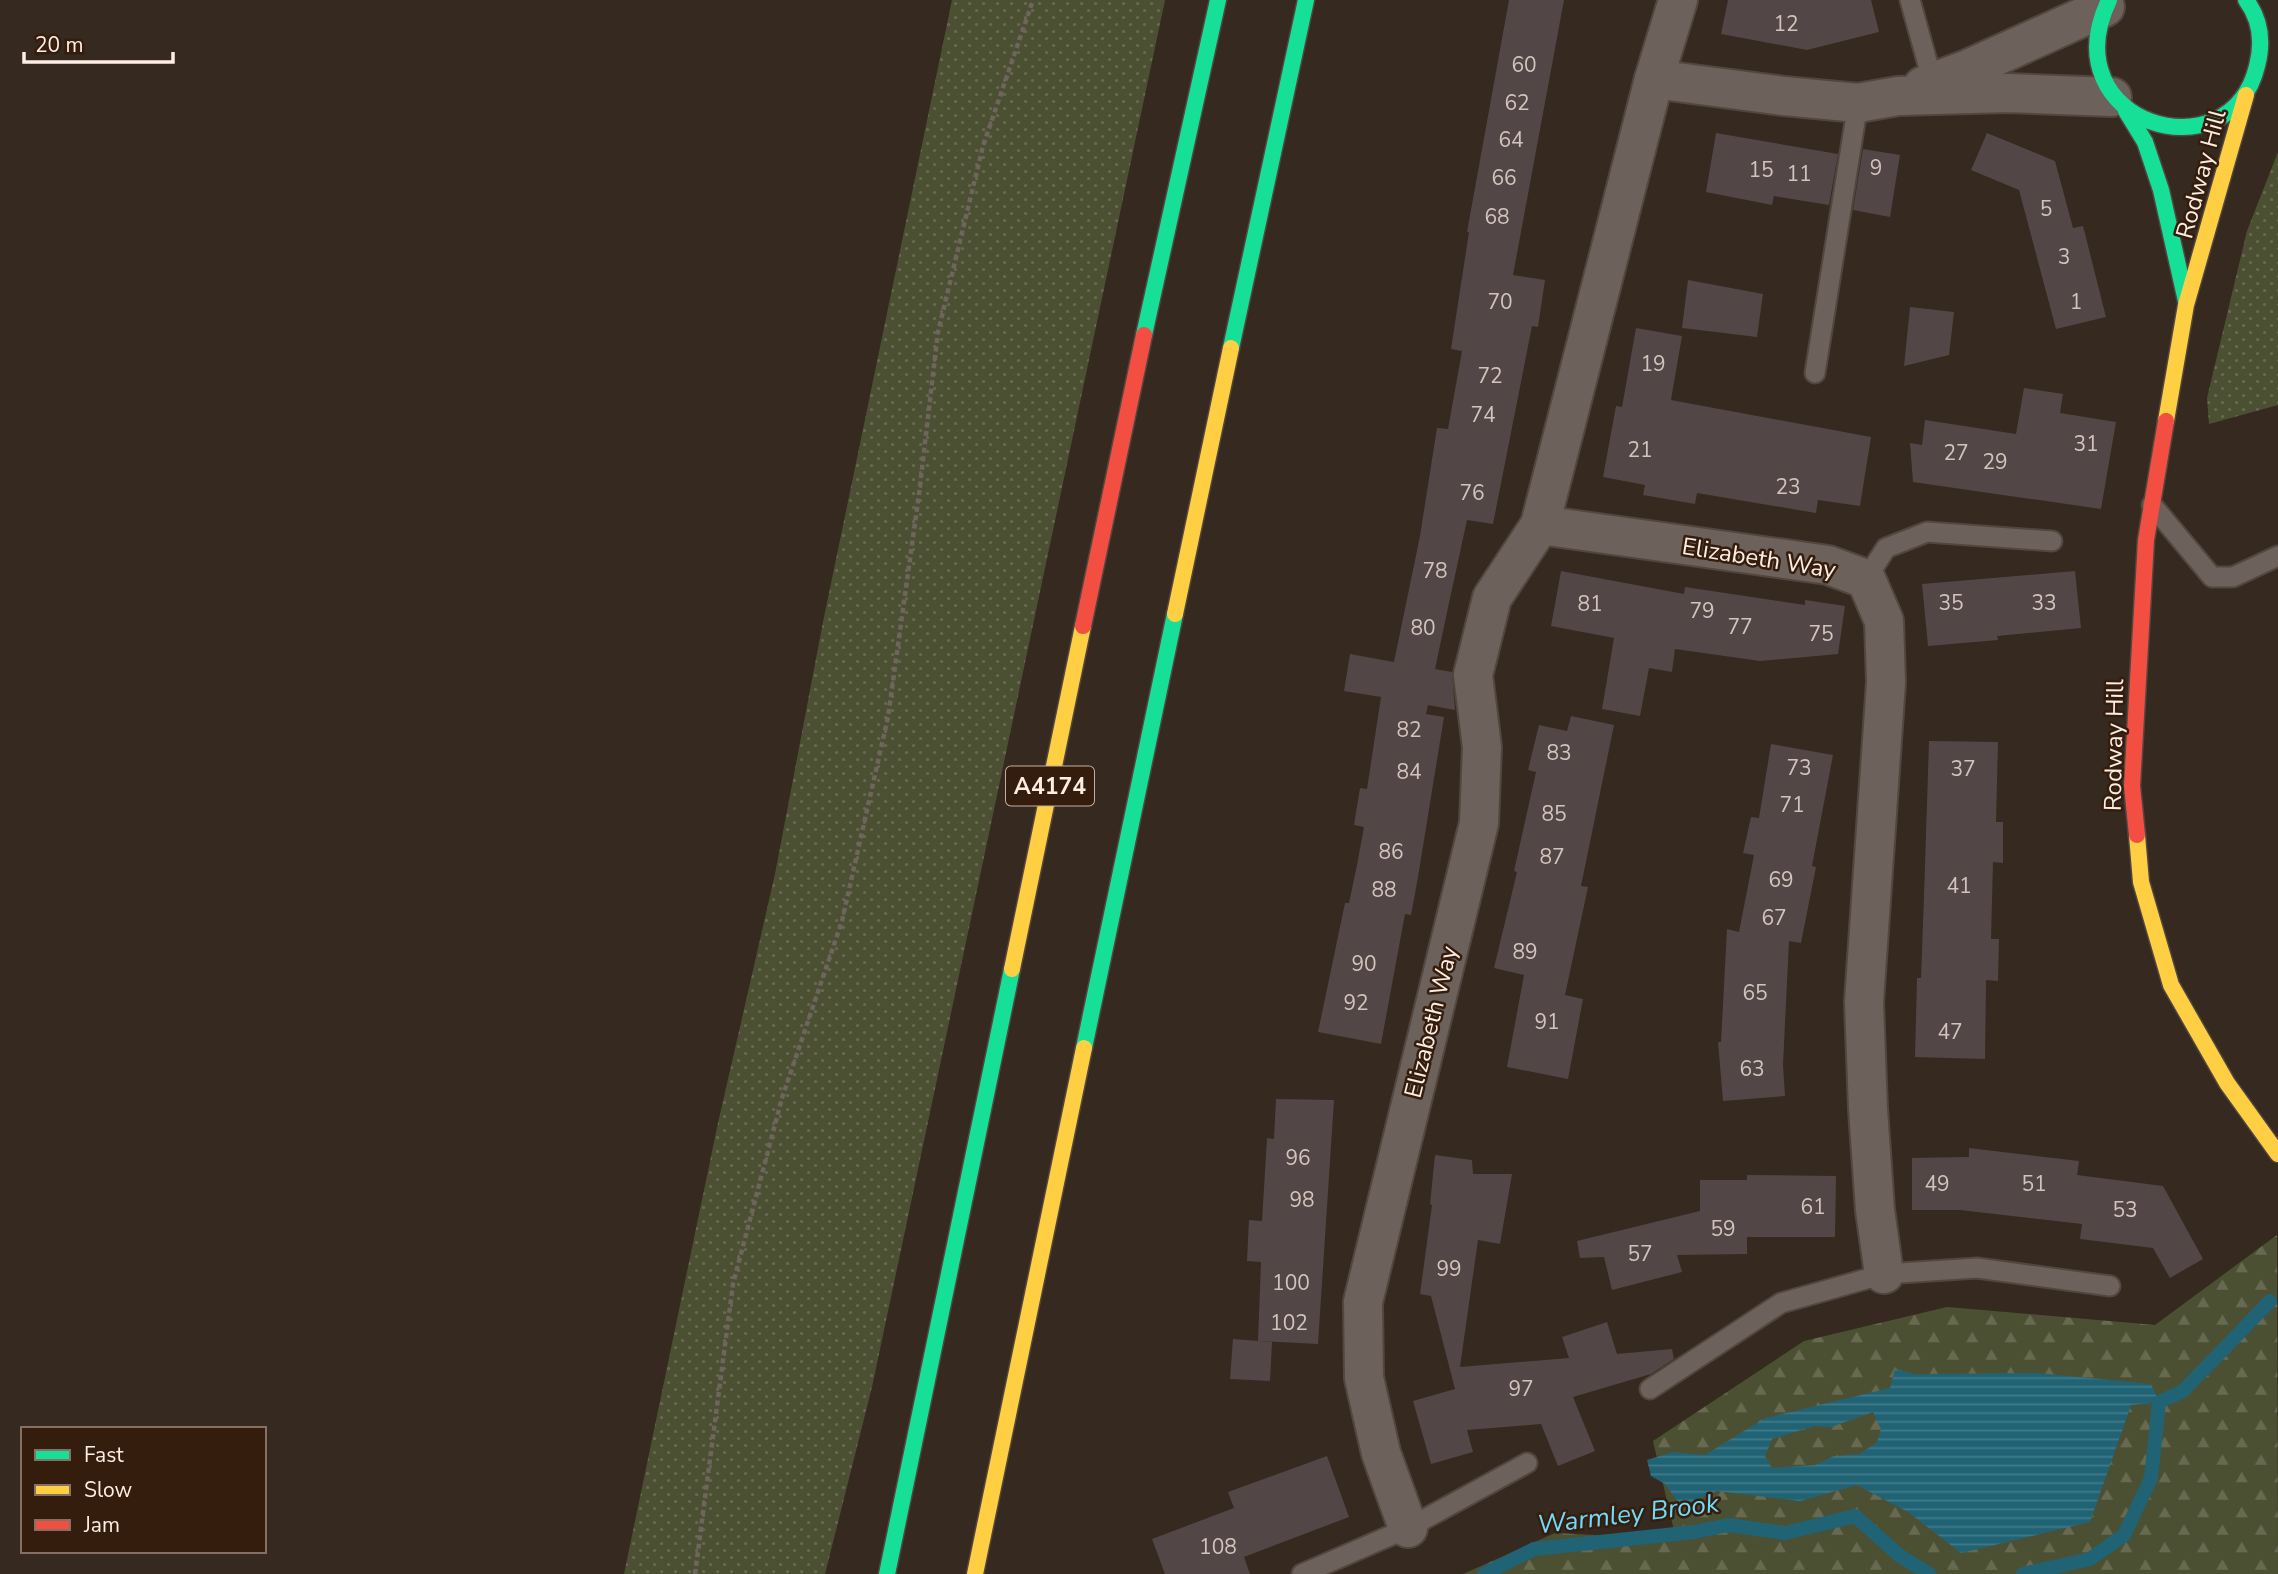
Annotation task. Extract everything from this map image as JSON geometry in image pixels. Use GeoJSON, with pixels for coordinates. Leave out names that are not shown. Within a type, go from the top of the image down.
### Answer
{"type":"FeatureCollection","features":[{"type":"Feature","properties":{"kind":"main road","name":"A4174"},"geometry":{"type":"LineString","coordinates":[[887,1574],[1115,468],[1218,0]]}},
{"type":"Feature","properties":{"kind":"main road"},"geometry":{"type":"LineString","coordinates":[[975,1574],[1204,474],[1306,0]]}},
{"type":"Feature","properties":{"kind":"main road","name":"Rodway Hill"},"geometry":{"type":"LineString","coordinates":[[2246,0],[2252,8],[2261,35],[2259,80],[2186,305],[2146,540],[2132,786],[2141,882],[2171,985],[2227,1083],[2278,1154]]}},
{"type":"Feature","properties":{"kind":"main road","name":"Rodway Hill"},"geometry":{"type":"LineString","coordinates":[[2107,3],[2096,33],[2096,62],[2119,104],[2145,142],[2161,190],[2186,305]]}},
{"type":"Feature","properties":{"kind":"main road"},"geometry":{"type":"LineString","coordinates":[[2119,104],[2151,124],[2182,129],[2222,117],[2259,80]]}},
{"type":"Feature","properties":{"kind":"street","name":"Elizabeth Way"},"geometry":{"type":"LineString","coordinates":[[1408,1528],[1381,1453],[1364,1378],[1363,1302],[1479,822],[1482,747],[1473,675],[1492,598],[1540,525],[1654,79],[1678,0]]}},
{"type":"Feature","properties":{"kind":"street"},"geometry":{"type":"LineString","coordinates":[[1654,79],[1858,103],[1916,89],[2107,3]]}},
{"type":"Feature","properties":{"kind":"street"},"geometry":{"type":"LineString","coordinates":[[1916,89],[2008,93],[2119,104]]}},
{"type":"Feature","properties":{"kind":"street","name":"Elizabeth Way"},"geometry":{"type":"LineString","coordinates":[[1540,525],[1828,565],[1866,579],[1884,621],[1886,682],[1864,1002],[1875,1210],[1884,1274]]}},
{"type":"Feature","properties":{"kind":"lane"},"geometry":{"type":"LineString","coordinates":[[1910,0],[1916,89]]}},
{"type":"Feature","properties":{"kind":"lane"},"geometry":{"type":"LineString","coordinates":[[1815,373],[1858,103]]}},
{"type":"Feature","properties":{"kind":"lane"},"geometry":{"type":"LineString","coordinates":[[2152,504],[2212,577],[2234,577],[2278,556]]}},
{"type":"Feature","properties":{"kind":"lane"},"geometry":{"type":"LineString","coordinates":[[1866,579],[1886,548],[1927,532],[2052,541]]}},
{"type":"Feature","properties":{"kind":"lane"},"geometry":{"type":"LineString","coordinates":[[1650,1390],[1780,1303],[1884,1274],[1977,1268],[2110,1286]]}},
{"type":"Feature","properties":{"kind":"lane"},"geometry":{"type":"LineString","coordinates":[[1302,1574],[1408,1528],[1527,1463]]}},
{"type":"Feature","properties":{"kind":"path"},"geometry":{"type":"LineString","coordinates":[[695,1574],[733,1284],[782,1098],[845,907],[888,717],[938,332],[983,146],[1033,0]]}},
{"type":"Feature","properties":{"kind":"green space"},"geometry":{"type":"Polygon","coordinates":[[[952,0],[1165,0],[872,1387],[825,1574],[624,1574],[718,1123],[775,874],[823,622],[952,0]]]}},
{"type":"Feature","properties":{"kind":"green space"},"geometry":{"type":"Polygon","coordinates":[[[2278,152],[2278,405],[2209,424],[2207,398],[2247,231],[2278,152]]]}},
{"type":"Feature","properties":{"kind":"green space"},"geometry":{"type":"Polygon","coordinates":[[[2277,1235],[2278,1574],[1463,1574],[1555,1533],[1676,1539],[1653,1441],[1804,1341],[1947,1307],[2155,1325],[2277,1235]]]}},
{"type":"Feature","properties":{"kind":"water"},"geometry":{"type":"Polygon","coordinates":[[[1895,1369],[1915,1374],[2038,1373],[2151,1384],[2159,1402],[2131,1405],[2090,1522],[1961,1553],[1908,1512],[1857,1485],[1800,1501],[1717,1491],[1681,1506],[1665,1484],[1651,1476],[1647,1460],[1673,1452],[1705,1455],[1765,1418],[1890,1388],[1895,1369]],[[1873,1412],[1831,1427],[1814,1426],[1772,1439],[1765,1456],[1772,1468],[1815,1465],[1834,1456],[1860,1454],[1877,1442],[1881,1429],[1873,1412]]]}},
{"type":"Feature","properties":{"kind":"building"},"geometry":{"type":"Polygon","coordinates":[[[1509,0],[1564,0],[1513,275],[1545,280],[1538,327],[1532,326],[1493,524],[1467,520],[1449,603],[1435,669],[1452,672],[1455,710],[1428,705],[1426,714],[1444,717],[1411,915],[1405,914],[1381,1044],[1318,1032],[1345,903],[1349,903],[1357,865],[1364,827],[1354,825],[1360,788],[1367,789],[1381,697],[1344,691],[1350,654],[1394,662],[1420,536],[1437,428],[1448,429],[1462,351],[1451,349],[1467,232],[1509,0]]]}},
{"type":"Feature","properties":{"kind":"building"},"geometry":{"type":"Polygon","coordinates":[[[1728,0],[1871,0],[1879,32],[1807,50],[1721,34],[1728,0]]]}},
{"type":"Feature","properties":{"kind":"building"},"geometry":{"type":"Polygon","coordinates":[[[1716,133],[1838,154],[1829,205],[1774,196],[1772,205],[1706,192],[1716,133]]]}},
{"type":"Feature","properties":{"kind":"building"},"geometry":{"type":"Polygon","coordinates":[[[1987,133],[2055,161],[2073,228],[2083,226],[2106,317],[2056,329],[2019,190],[1971,170],[1987,133]]]}},
{"type":"Feature","properties":{"kind":"building"},"geometry":{"type":"Polygon","coordinates":[[[1863,149],[1900,155],[1890,217],[1853,210],[1863,149]]]}},
{"type":"Feature","properties":{"kind":"building"},"geometry":{"type":"Polygon","coordinates":[[[1688,280],[1763,294],[1757,337],[1682,328],[1688,280]]]}},
{"type":"Feature","properties":{"kind":"building"},"geometry":{"type":"Polygon","coordinates":[[[1910,307],[1954,312],[1949,355],[1904,366],[1910,307]]]}},
{"type":"Feature","properties":{"kind":"building"},"geometry":{"type":"Polygon","coordinates":[[[1636,328],[1682,336],[1671,400],[1871,437],[1860,506],[1818,500],[1816,513],[1697,493],[1695,504],[1643,495],[1645,485],[1603,477],[1616,406],[1622,407],[1636,328]]]}},
{"type":"Feature","properties":{"kind":"building"},"geometry":{"type":"Polygon","coordinates":[[[2024,388],[2063,394],[2060,413],[2116,422],[2101,509],[1913,482],[1910,443],[1922,445],[1925,420],[2016,434],[2024,388]]]}},
{"type":"Feature","properties":{"kind":"building"},"geometry":{"type":"Polygon","coordinates":[[[1561,571],[1684,594],[1685,587],[1805,605],[1805,600],[1845,606],[1838,654],[1760,661],[1675,649],[1672,672],[1649,668],[1640,716],[1602,709],[1614,638],[1551,626],[1561,571]]]}},
{"type":"Feature","properties":{"kind":"building"},"geometry":{"type":"Polygon","coordinates":[[[2075,571],[2081,628],[1997,636],[1998,640],[1928,646],[1922,584],[2075,571]]]}},
{"type":"Feature","properties":{"kind":"building"},"geometry":{"type":"Polygon","coordinates":[[[1571,716],[1614,725],[1581,886],[1588,887],[1565,995],[1583,999],[1568,1079],[1507,1067],[1524,975],[1494,968],[1517,872],[1514,871],[1536,772],[1528,770],[1539,725],[1567,731],[1571,716]]]}},
{"type":"Feature","properties":{"kind":"building"},"geometry":{"type":"Polygon","coordinates":[[[1929,741],[1998,742],[1996,822],[2003,822],[2003,863],[1993,862],[1991,939],[1999,939],[1998,981],[1986,980],[1985,1059],[1915,1057],[1917,978],[1921,978],[1929,741]]]}},
{"type":"Feature","properties":{"kind":"building"},"geometry":{"type":"Polygon","coordinates":[[[1771,744],[1833,755],[1801,943],[1789,941],[1783,1065],[1785,1096],[1723,1101],[1718,1042],[1721,1042],[1727,929],[1739,932],[1754,855],[1743,853],[1751,817],[1759,818],[1771,744]]]}},
{"type":"Feature","properties":{"kind":"building"},"geometry":{"type":"Polygon","coordinates":[[[1276,1099],[1334,1100],[1318,1344],[1258,1341],[1261,1262],[1247,1261],[1249,1220],[1262,1221],[1267,1138],[1274,1139],[1276,1099]]]}},
{"type":"Feature","properties":{"kind":"building"},"geometry":{"type":"Polygon","coordinates":[[[1969,1148],[2079,1161],[2077,1175],[2163,1186],[2203,1259],[2170,1278],[2153,1248],[2080,1239],[2082,1224],[1960,1210],[1912,1210],[1912,1158],[1969,1157],[1969,1148]]]}},
{"type":"Feature","properties":{"kind":"building"},"geometry":{"type":"Polygon","coordinates":[[[1435,1155],[1472,1160],[1473,1174],[1512,1174],[1500,1244],[1478,1240],[1460,1367],[1569,1358],[1562,1337],[1607,1322],[1617,1354],[1672,1349],[1674,1359],[1651,1374],[1573,1397],[1595,1451],[1558,1466],[1541,1424],[1467,1430],[1473,1452],[1431,1464],[1413,1401],[1455,1389],[1431,1296],[1420,1294],[1432,1205],[1435,1155]]]}},
{"type":"Feature","properties":{"kind":"building"},"geometry":{"type":"Polygon","coordinates":[[[1747,1175],[1836,1176],[1835,1237],[1747,1237],[1747,1254],[1677,1255],[1682,1272],[1612,1290],[1604,1257],[1580,1258],[1577,1241],[1700,1211],[1700,1180],[1747,1180],[1747,1175]]]}},
{"type":"Feature","properties":{"kind":"building"},"geometry":{"type":"Polygon","coordinates":[[[1233,1339],[1272,1342],[1270,1381],[1230,1379],[1233,1339]]]}},
{"type":"Feature","properties":{"kind":"building"},"geometry":{"type":"Polygon","coordinates":[[[1327,1456],[1349,1517],[1244,1557],[1250,1574],[1165,1574],[1152,1539],[1234,1508],[1228,1492],[1327,1456]]]}},
{"type":"Feature","properties":{"kind":"waterway","name":"Warmley Brook"},"geometry":{"type":"LineString","coordinates":[[2023,1574],[2090,1559],[2124,1535],[2151,1478],[2159,1402],[2183,1391],[2270,1301]]}},
{"type":"Feature","properties":{"kind":"waterway","name":"Warmley Brook"},"geometry":{"type":"LineString","coordinates":[[1484,1574],[1534,1549],[1694,1532],[1728,1525],[1785,1533],[1855,1516],[1900,1556],[1929,1574]]}},
{"type":"Feature","properties":{"kind":"traffic: fast"},"geometry":{"type":"LineString","coordinates":[[1144,335],[1218,0]]}},
{"type":"Feature","properties":{"kind":"traffic: fast"},"geometry":{"type":"LineString","coordinates":[[1231,348],[1306,0]]}},
{"type":"Feature","properties":{"kind":"traffic: fast"},"geometry":{"type":"LineString","coordinates":[[2109,0],[2097,43],[2103,78],[2123,105],[2151,121],[2183,127],[2214,120],[2240,100],[2257,66],[2260,49],[2258,24],[2246,0]]}},
{"type":"Feature","properties":{"kind":"traffic: fast"},"geometry":{"type":"LineString","coordinates":[[2126,111],[2145,142],[2161,190],[2186,301]]}},
{"type":"Feature","properties":{"kind":"traffic: fast"},"geometry":{"type":"LineString","coordinates":[[1084,1048],[1175,614]]}},
{"type":"Feature","properties":{"kind":"traffic: fast"},"geometry":{"type":"LineString","coordinates":[[887,1574],[1012,969]]}},
{"type":"Feature","properties":{"kind":"traffic: slow"},"geometry":{"type":"LineString","coordinates":[[2166,421],[2186,305],[2246,95]]}},
{"type":"Feature","properties":{"kind":"traffic: slow"},"geometry":{"type":"LineString","coordinates":[[1175,614],[1231,348]]}},
{"type":"Feature","properties":{"kind":"traffic: slow"},"geometry":{"type":"LineString","coordinates":[[1012,969],[1083,626]]}},
{"type":"Feature","properties":{"kind":"traffic: slow"},"geometry":{"type":"LineString","coordinates":[[2137,835],[2141,882],[2171,985],[2227,1083],[2278,1154]]}},
{"type":"Feature","properties":{"kind":"traffic: slow"},"geometry":{"type":"LineString","coordinates":[[975,1574],[1084,1048]]}},
{"type":"Feature","properties":{"kind":"traffic: jam"},"geometry":{"type":"LineString","coordinates":[[1083,626],[1144,335]]}},
{"type":"Feature","properties":{"kind":"traffic: jam"},"geometry":{"type":"LineString","coordinates":[[2137,835],[2132,786],[2146,540],[2166,421]]}}]}
